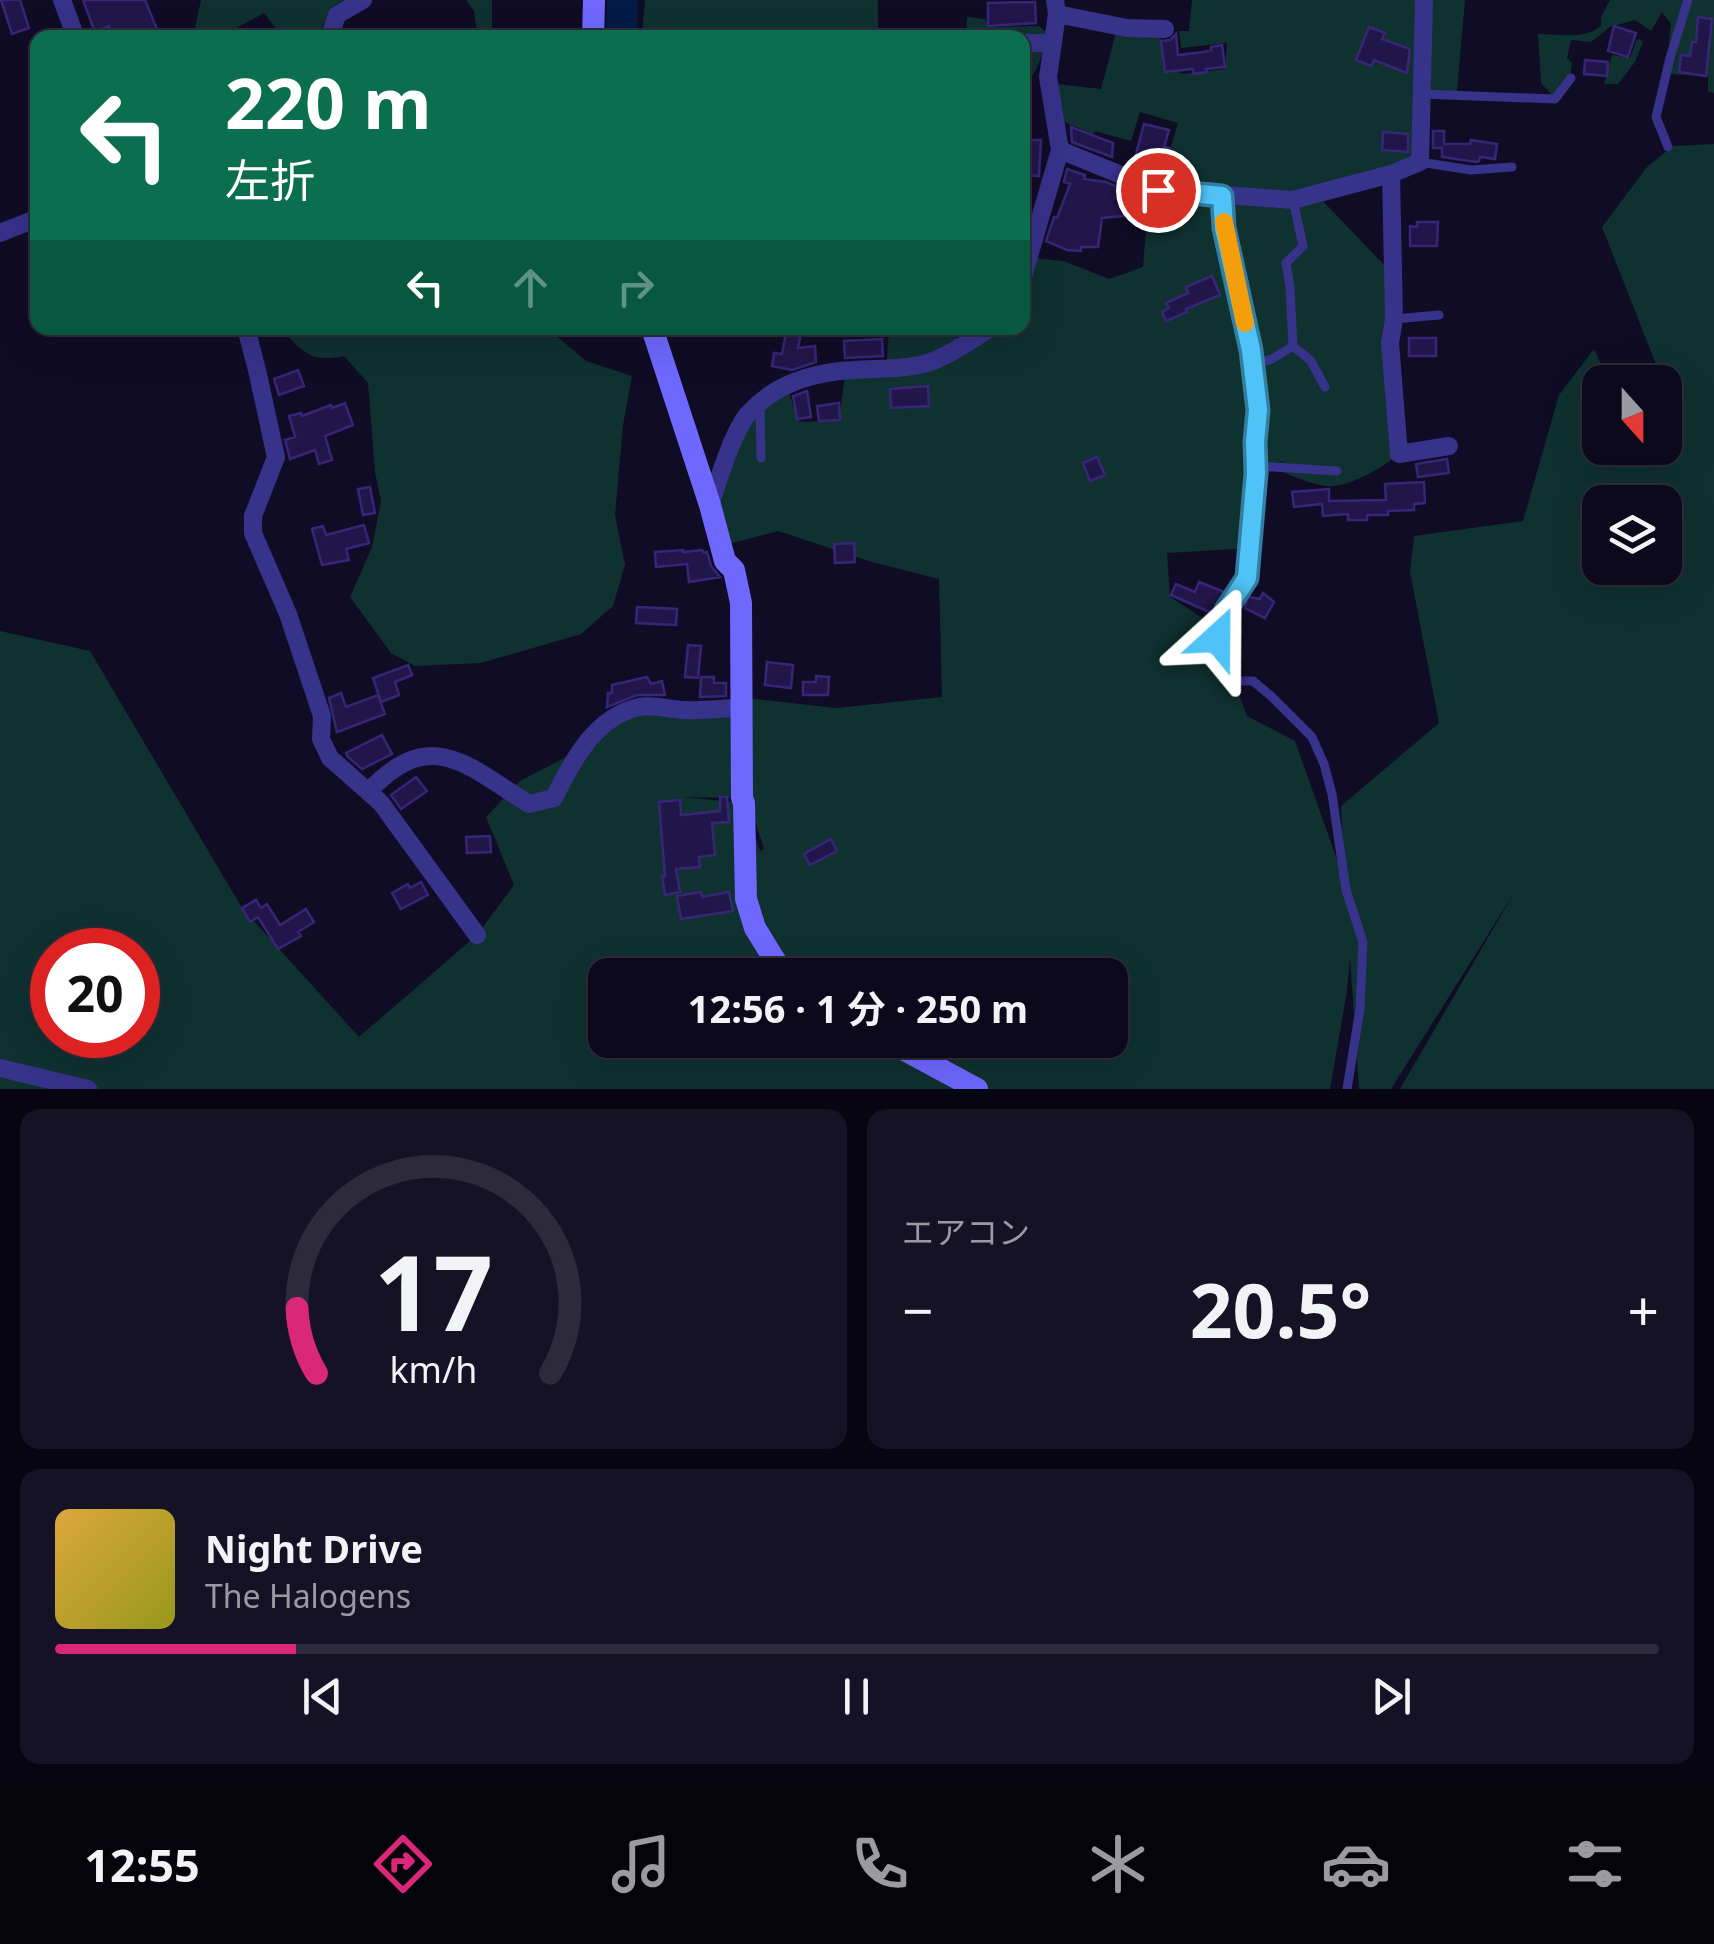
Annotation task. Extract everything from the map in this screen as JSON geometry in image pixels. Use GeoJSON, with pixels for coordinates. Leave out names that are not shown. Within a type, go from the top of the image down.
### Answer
{"type":"FeatureCollection","features":[{"type":"Feature","properties":{"kind":"street"},"geometry":{"type":"LineString","coordinates":[[62,0],[73,30]]}},
{"type":"Feature","properties":{"kind":"street"},"geometry":{"type":"LineString","coordinates":[[332,30],[337,15],[363,0]]}},
{"type":"Feature","properties":{"kind":"street"},"geometry":{"type":"LineString","coordinates":[[593,30],[594,0]]}},
{"type":"Feature","properties":{"kind":"street"},"geometry":{"type":"LineString","coordinates":[[1060,150],[1158,190],[1222,196],[1293,200],[1391,174],[1420,162],[1424,0]]}},
{"type":"Feature","properties":{"kind":"street"},"geometry":{"type":"LineString","coordinates":[[1030,253],[1060,150],[1048,77],[1056,7],[1127,28],[1165,30]]}},
{"type":"Feature","properties":{"kind":"street"},"geometry":{"type":"LineString","coordinates":[[1030,42],[1052,43]]}},
{"type":"Feature","properties":{"kind":"street"},"geometry":{"type":"LineString","coordinates":[[1391,174],[1394,319],[1390,343],[1399,454],[1450,446]]}},
{"type":"Feature","properties":{"kind":"street"},"geometry":{"type":"LineString","coordinates":[[0,233],[30,221]]}},
{"type":"Feature","properties":{"kind":"street"},"geometry":{"type":"LineString","coordinates":[[248,335],[276,457],[252,516],[253,533],[304,660],[322,716],[321,739],[330,758],[381,803],[477,935]]}},
{"type":"Feature","properties":{"kind":"street"},"geometry":{"type":"LineString","coordinates":[[654,335],[725,562],[734,570],[741,603],[746,899],[755,928],[772,958]]}},
{"type":"Feature","properties":{"kind":"street"},"geometry":{"type":"LineString","coordinates":[[710,505],[746,415],[777,389],[805,377],[850,370],[901,369],[933,361],[978,335]]}},
{"type":"Feature","properties":{"kind":"street"},"geometry":{"type":"LineString","coordinates":[[368,792],[385,774],[407,760],[432,756],[454,758],[529,804],[554,798],[570,766],[596,731],[616,716],[641,706],[686,710],[742,708]]}},
{"type":"Feature","properties":{"kind":"street"},"geometry":{"type":"LineString","coordinates":[[919,1058],[976,1089]]}},
{"type":"Feature","properties":{"kind":"street"},"geometry":{"type":"LineString","coordinates":[[0,1068],[88,1089]]}},
{"type":"Feature","properties":{"kind":"lane"},"geometry":{"type":"LineString","coordinates":[[1668,147],[1656,117],[1688,0]]}},
{"type":"Feature","properties":{"kind":"lane"},"geometry":{"type":"LineString","coordinates":[[1422,94],[1555,99],[1571,78]]}},
{"type":"Feature","properties":{"kind":"lane"},"geometry":{"type":"LineString","coordinates":[[1420,162],[1472,170],[1512,167]]}},
{"type":"Feature","properties":{"kind":"lane"},"geometry":{"type":"LineString","coordinates":[[1222,196],[1224,228],[1258,410],[1247,578],[1226,610],[1217,638],[1233,680],[1253,681],[1271,696],[1312,736],[1324,764],[1346,890],[1363,942],[1360,1010],[1347,1089]]}},
{"type":"Feature","properties":{"kind":"lane"},"geometry":{"type":"LineString","coordinates":[[1293,200],[1303,246],[1286,264],[1292,346],[1311,361],[1325,387]]}},
{"type":"Feature","properties":{"kind":"lane"},"geometry":{"type":"LineString","coordinates":[[1394,319],[1439,315]]}},
{"type":"Feature","properties":{"kind":"lane"},"geometry":{"type":"LineString","coordinates":[[1252,364],[1272,359],[1292,346]]}},
{"type":"Feature","properties":{"kind":"lane"},"geometry":{"type":"LineString","coordinates":[[760,404],[761,458]]}},
{"type":"Feature","properties":{"kind":"lane"},"geometry":{"type":"LineString","coordinates":[[1256,466],[1336,470]]}},
{"type":"Feature","properties":{"kind":"green space"},"geometry":{"type":"Polygon","coordinates":[[[201,0],[345,0],[332,7],[320,30],[277,30],[264,13],[238,30],[195,30],[201,0]]]}},
{"type":"Feature","properties":{"kind":"green space"},"geometry":{"type":"Polygon","coordinates":[[[466,0],[492,0],[492,30],[477,30],[474,11],[466,0]]]}},
{"type":"Feature","properties":{"kind":"green space"},"geometry":{"type":"Polygon","coordinates":[[[645,0],[878,0],[878,30],[643,30],[645,0]]]}},
{"type":"Feature","properties":{"kind":"green space"},"geometry":{"type":"Polygon","coordinates":[[[1192,0],[1465,0],[1457,91],[1422,93],[1420,162],[1356,174],[1320,198],[1388,269],[1399,454],[1368,474],[1334,486],[1311,483],[1272,467],[1286,460],[1255,471],[1253,548],[1167,553],[1170,597],[1212,624],[1247,716],[1295,741],[1345,882],[1341,806],[1439,723],[1410,572],[1414,536],[1523,521],[1559,395],[1594,349],[1601,365],[1582,365],[1582,465],[1682,465],[1682,365],[1656,365],[1602,227],[1647,167],[1673,146],[1714,144],[1714,1089],[1400,1089],[1514,893],[1391,1089],[1359,1089],[1350,957],[1330,1089],[0,1089],[0,631],[90,651],[242,908],[359,1037],[477,935],[514,885],[486,817],[520,781],[587,746],[627,715],[680,710],[742,717],[742,798],[682,797],[744,803],[760,851],[764,849],[747,795],[747,698],[836,708],[942,697],[939,579],[778,531],[725,545],[710,505],[746,415],[788,387],[797,420],[839,420],[845,377],[886,375],[889,335],[954,335],[963,344],[979,335],[1030,335],[1031,258],[1064,261],[1109,279],[1143,267],[1146,230],[1178,123],[1140,112],[1131,141],[1095,131],[1093,134],[1057,119],[1049,83],[1101,89],[1116,32],[1160,32],[1163,68],[1184,74],[1225,69],[1227,43],[1181,48],[1179,31],[1189,31],[1192,0]]]}},
{"type":"Feature","properties":{"kind":"green space"},"geometry":{"type":"Polygon","coordinates":[[[1610,0],[1714,0],[1714,93],[1708,91],[1708,76],[1666,74],[1671,24],[1662,12],[1651,31],[1635,20],[1610,27],[1591,42],[1571,40],[1567,58],[1572,63],[1570,79],[1555,98],[1541,83],[1538,34],[1571,35],[1594,30],[1601,26],[1610,0]]]}},
{"type":"Feature","properties":{"kind":"green space"},"geometry":{"type":"Polygon","coordinates":[[[967,17],[985,19],[990,27],[1039,26],[1046,32],[1033,75],[1030,79],[1030,30],[966,30],[967,17]]]}},
{"type":"Feature","properties":{"kind":"green space"},"geometry":{"type":"Polygon","coordinates":[[[1637,39],[1643,41],[1635,62],[1618,84],[1604,84],[1612,55],[1630,58],[1637,39]]]}},
{"type":"Feature","properties":{"kind":"green space"},"geometry":{"type":"Polygon","coordinates":[[[287,335],[555,335],[586,361],[632,376],[615,515],[625,565],[613,606],[581,634],[481,663],[415,666],[391,653],[350,597],[372,547],[381,501],[368,383],[344,356],[315,357],[287,335]]]}},
{"type":"Feature","properties":{"kind":"water"},"geometry":{"type":"Polygon","coordinates":[[[607,0],[638,0],[637,30],[606,30],[607,0]]]}},
{"type":"Feature","properties":{"kind":"building"},"geometry":{"type":"Polygon","coordinates":[[[1,0],[20,0],[29,28],[12,34],[1,0]]]}},
{"type":"Feature","properties":{"kind":"building"},"geometry":{"type":"Polygon","coordinates":[[[83,0],[145,0],[157,29],[111,30],[109,26],[94,30],[83,0]]]}},
{"type":"Feature","properties":{"kind":"building"},"geometry":{"type":"Polygon","coordinates":[[[1035,2],[1036,23],[988,26],[988,3],[1035,2]]]}},
{"type":"Feature","properties":{"kind":"building"},"geometry":{"type":"Polygon","coordinates":[[[1698,17],[1712,19],[1706,76],[1679,72],[1681,55],[1690,56],[1692,42],[1696,42],[1698,17]]]}},
{"type":"Feature","properties":{"kind":"building"},"geometry":{"type":"Polygon","coordinates":[[[1614,26],[1636,33],[1628,57],[1608,51],[1614,26]]]}},
{"type":"Feature","properties":{"kind":"building"},"geometry":{"type":"Polygon","coordinates":[[[1369,27],[1385,33],[1382,39],[1410,49],[1407,73],[1374,60],[1371,66],[1356,60],[1369,27]]]}},
{"type":"Feature","properties":{"kind":"building"},"geometry":{"type":"Polygon","coordinates":[[[1176,34],[1178,55],[1222,45],[1225,67],[1193,74],[1193,69],[1165,72],[1161,41],[1176,34]]]}},
{"type":"Feature","properties":{"kind":"building"},"geometry":{"type":"Polygon","coordinates":[[[1585,60],[1608,62],[1607,76],[1584,74],[1585,60]]]}},
{"type":"Feature","properties":{"kind":"building"},"geometry":{"type":"Polygon","coordinates":[[[1144,124],[1169,130],[1164,147],[1170,148],[1164,171],[1135,164],[1144,124]]]}},
{"type":"Feature","properties":{"kind":"building"},"geometry":{"type":"Polygon","coordinates":[[[1071,127],[1113,143],[1112,157],[1072,142],[1071,127]]]}},
{"type":"Feature","properties":{"kind":"building"},"geometry":{"type":"Polygon","coordinates":[[[1433,131],[1444,131],[1444,144],[1470,144],[1471,140],[1497,144],[1495,159],[1480,157],[1476,162],[1442,157],[1442,148],[1433,148],[1433,131]]]}},
{"type":"Feature","properties":{"kind":"building"},"geometry":{"type":"Polygon","coordinates":[[[1383,132],[1408,134],[1408,152],[1382,150],[1383,132]]]}},
{"type":"Feature","properties":{"kind":"building"},"geometry":{"type":"Polygon","coordinates":[[[1030,140],[1041,140],[1039,176],[1030,175],[1030,140]]]}},
{"type":"Feature","properties":{"kind":"building"},"geometry":{"type":"Polygon","coordinates":[[[1067,169],[1085,175],[1084,179],[1106,182],[1135,194],[1133,215],[1102,218],[1098,247],[1067,250],[1046,241],[1070,184],[1064,182],[1067,169]]]}},
{"type":"Feature","properties":{"kind":"building"},"geometry":{"type":"Polygon","coordinates":[[[1417,222],[1438,222],[1437,246],[1410,246],[1410,226],[1417,227],[1417,222]]]}},
{"type":"Feature","properties":{"kind":"building"},"geometry":{"type":"Polygon","coordinates":[[[1212,276],[1220,295],[1166,321],[1162,312],[1169,308],[1166,303],[1188,293],[1186,287],[1212,276]]]}},
{"type":"Feature","properties":{"kind":"building"},"geometry":{"type":"Polygon","coordinates":[[[786,335],[801,335],[798,348],[815,346],[816,362],[792,370],[772,366],[774,353],[782,354],[786,335]]]}},
{"type":"Feature","properties":{"kind":"building"},"geometry":{"type":"Polygon","coordinates":[[[1409,338],[1436,338],[1436,356],[1409,356],[1409,338]]]}},
{"type":"Feature","properties":{"kind":"building"},"geometry":{"type":"Polygon","coordinates":[[[882,339],[883,356],[845,358],[844,341],[882,339]]]}},
{"type":"Feature","properties":{"kind":"building"},"geometry":{"type":"Polygon","coordinates":[[[298,370],[304,386],[279,395],[274,379],[298,370]]]}},
{"type":"Feature","properties":{"kind":"building"},"geometry":{"type":"Polygon","coordinates":[[[928,386],[929,406],[891,408],[890,389],[928,386]]]}},
{"type":"Feature","properties":{"kind":"building"},"geometry":{"type":"Polygon","coordinates":[[[807,391],[811,417],[797,419],[793,396],[807,391]]]}},
{"type":"Feature","properties":{"kind":"building"},"geometry":{"type":"Polygon","coordinates":[[[345,403],[353,425],[325,436],[332,460],[319,464],[315,450],[290,459],[285,440],[295,437],[289,416],[345,403]]]}},
{"type":"Feature","properties":{"kind":"building"},"geometry":{"type":"Polygon","coordinates":[[[839,403],[840,420],[819,421],[817,406],[839,403]]]}},
{"type":"Feature","properties":{"kind":"building"},"geometry":{"type":"Polygon","coordinates":[[[1097,457],[1105,475],[1090,481],[1083,463],[1097,457]]]}},
{"type":"Feature","properties":{"kind":"building"},"geometry":{"type":"Polygon","coordinates":[[[1447,459],[1449,473],[1418,477],[1416,464],[1447,459]]]}},
{"type":"Feature","properties":{"kind":"building"},"geometry":{"type":"Polygon","coordinates":[[[1424,482],[1425,503],[1414,504],[1414,510],[1367,515],[1367,520],[1348,520],[1348,514],[1323,516],[1322,504],[1294,507],[1292,492],[1329,489],[1329,501],[1386,500],[1385,484],[1424,482]]]}},
{"type":"Feature","properties":{"kind":"building"},"geometry":{"type":"Polygon","coordinates":[[[370,487],[375,513],[363,515],[358,489],[370,487]]]}},
{"type":"Feature","properties":{"kind":"building"},"geometry":{"type":"Polygon","coordinates":[[[364,525],[369,543],[346,549],[349,560],[322,565],[312,529],[323,526],[326,535],[364,525]]]}},
{"type":"Feature","properties":{"kind":"building"},"geometry":{"type":"Polygon","coordinates":[[[854,543],[855,562],[835,563],[834,544],[854,543]]]}},
{"type":"Feature","properties":{"kind":"building"},"geometry":{"type":"Polygon","coordinates":[[[655,552],[707,552],[720,577],[689,582],[687,564],[656,567],[655,552]]]}},
{"type":"Feature","properties":{"kind":"building"},"geometry":{"type":"Polygon","coordinates":[[[1199,582],[1227,593],[1216,615],[1171,595],[1176,584],[1195,592],[1199,582]]]}},
{"type":"Feature","properties":{"kind":"building"},"geometry":{"type":"Polygon","coordinates":[[[1263,593],[1274,602],[1265,618],[1245,608],[1248,597],[1260,599],[1263,593]]]}},
{"type":"Feature","properties":{"kind":"building"},"geometry":{"type":"Polygon","coordinates":[[[637,607],[677,609],[676,625],[636,623],[637,607]]]}},
{"type":"Feature","properties":{"kind":"building"},"geometry":{"type":"Polygon","coordinates":[[[688,645],[701,646],[698,678],[685,677],[688,645]]]}},
{"type":"Feature","properties":{"kind":"building"},"geometry":{"type":"Polygon","coordinates":[[[767,662],[793,665],[791,688],[765,685],[767,662]]]}},
{"type":"Feature","properties":{"kind":"building"},"geometry":{"type":"Polygon","coordinates":[[[408,665],[412,675],[395,682],[399,695],[381,702],[373,678],[408,665]]]}},
{"type":"Feature","properties":{"kind":"building"},"geometry":{"type":"Polygon","coordinates":[[[816,676],[829,677],[828,695],[803,695],[803,682],[816,682],[816,676]]]}},
{"type":"Feature","properties":{"kind":"building"},"geometry":{"type":"Polygon","coordinates":[[[647,677],[651,684],[662,681],[665,695],[637,695],[607,707],[612,685],[647,677]]]}},
{"type":"Feature","properties":{"kind":"building"},"geometry":{"type":"Polygon","coordinates":[[[701,677],[714,677],[714,683],[726,683],[726,696],[700,697],[701,677]]]}},
{"type":"Feature","properties":{"kind":"building"},"geometry":{"type":"Polygon","coordinates":[[[341,693],[346,707],[378,695],[385,714],[337,732],[329,698],[341,693]]]}},
{"type":"Feature","properties":{"kind":"building"},"geometry":{"type":"Polygon","coordinates":[[[382,735],[392,754],[362,769],[348,757],[346,753],[382,735]]]}},
{"type":"Feature","properties":{"kind":"building"},"geometry":{"type":"Polygon","coordinates":[[[416,777],[427,791],[401,809],[391,795],[416,777]]]}},
{"type":"Feature","properties":{"kind":"building"},"geometry":{"type":"Polygon","coordinates":[[[720,797],[727,797],[729,822],[712,823],[715,855],[699,857],[700,867],[676,869],[680,892],[665,895],[659,802],[680,800],[681,815],[720,811],[720,797]]]}},
{"type":"Feature","properties":{"kind":"building"},"geometry":{"type":"Polygon","coordinates":[[[490,836],[491,852],[467,853],[466,837],[490,836]]]}},
{"type":"Feature","properties":{"kind":"building"},"geometry":{"type":"Polygon","coordinates":[[[831,839],[837,851],[810,865],[804,854],[831,839]]]}},
{"type":"Feature","properties":{"kind":"building"},"geometry":{"type":"Polygon","coordinates":[[[421,882],[428,895],[401,909],[392,893],[421,882]]]}},
{"type":"Feature","properties":{"kind":"building"},"geometry":{"type":"Polygon","coordinates":[[[701,892],[702,897],[729,892],[733,911],[681,919],[677,896],[701,892]]]}},
{"type":"Feature","properties":{"kind":"building"},"geometry":{"type":"Polygon","coordinates":[[[256,900],[261,908],[267,904],[280,925],[306,909],[314,922],[298,932],[301,936],[278,949],[258,917],[250,922],[242,908],[256,900]]]}},
{"type":"Feature","properties":{"kind":"slow traffic"},"geometry":{"type":"LineString","coordinates":[[1224,222],[1245,323]]}},
{"type":"Feature","properties":{"kind":"route"},"geometry":{"type":"LineString","coordinates":[[1158,190],[1222,196],[1224,228],[1251,350],[1258,410],[1247,578],[1226,610],[1217,638]]}}]}
